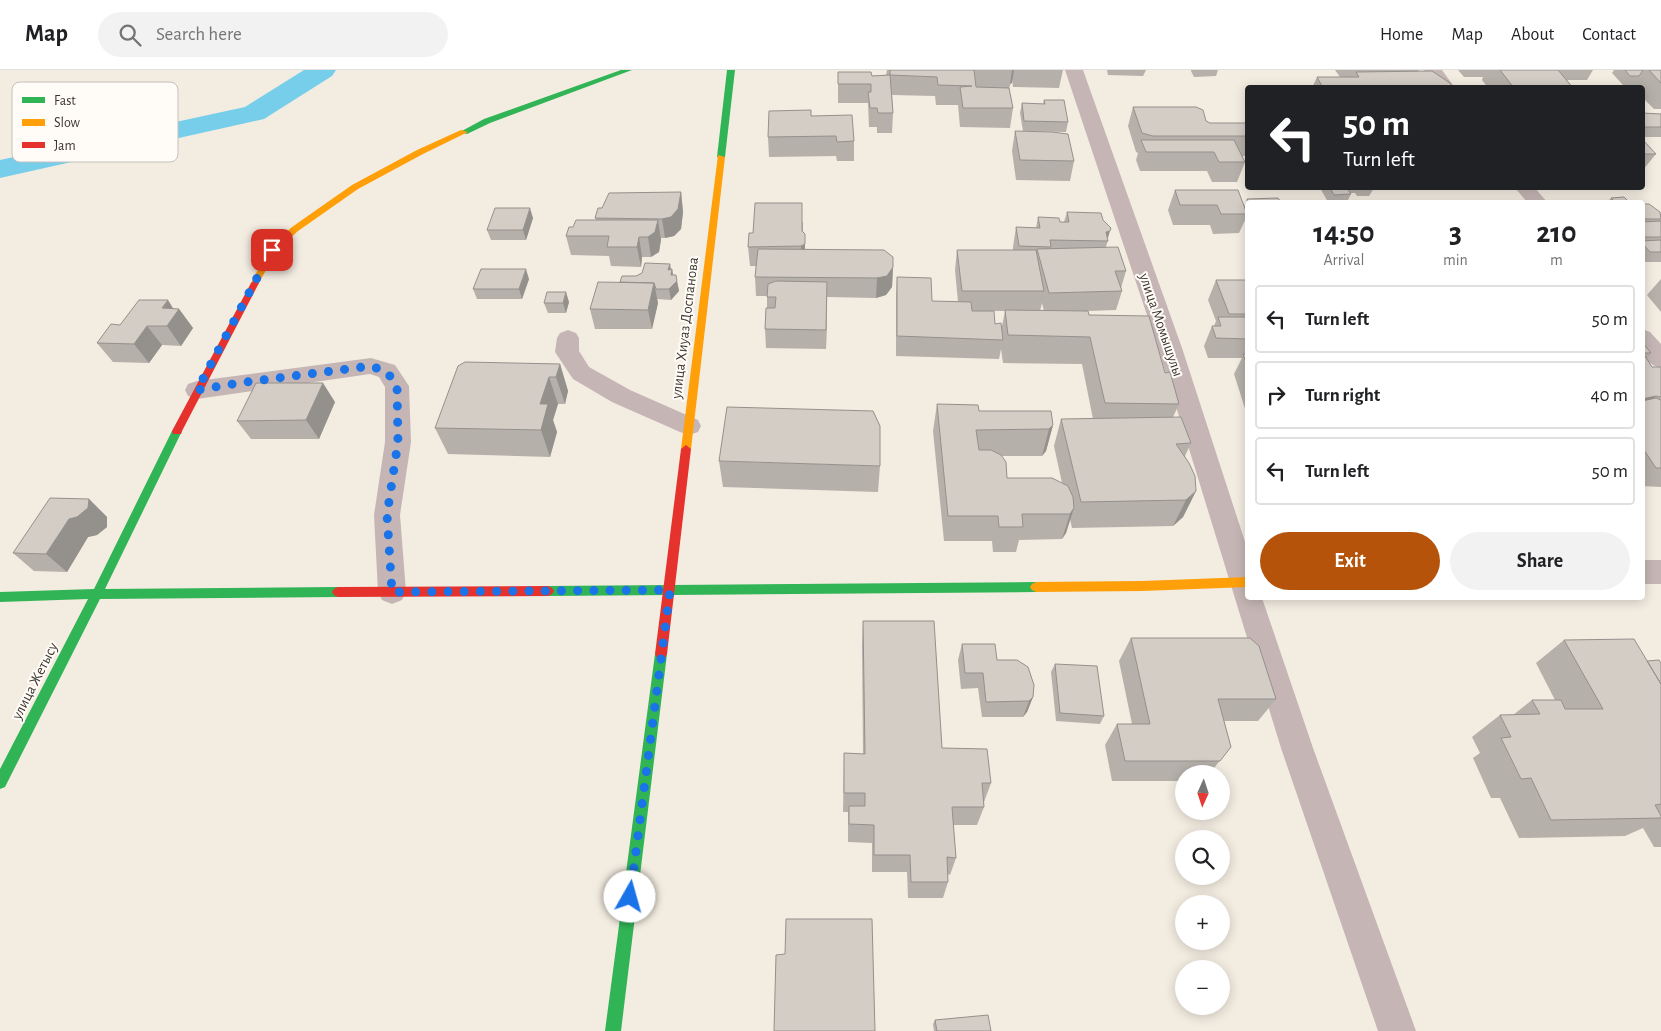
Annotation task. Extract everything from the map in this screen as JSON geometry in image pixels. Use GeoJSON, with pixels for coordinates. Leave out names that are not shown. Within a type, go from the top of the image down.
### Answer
{"type":"FeatureCollection","features":[{"type":"Feature","properties":{"kind":"street","name":"улица Жетысу"},"geometry":{"type":"LineString","coordinates":[[0,783],[97,594],[197,390],[272,250],[295,228],[355,187],[420,152],[488,120],[628,70]]}},
{"type":"Feature","properties":{"kind":"street","name":"улица Хиуаз Доспанова"},"geometry":{"type":"LineString","coordinates":[[613,1031],[670,590],[731,70]]}},
{"type":"Feature","properties":{"kind":"street","name":"улица Момышулы"},"geometry":{"type":"LineString","coordinates":[[1074,70],[1170,348],[1245,587]]}},
{"type":"Feature","properties":{"kind":"street"},"geometry":{"type":"LineString","coordinates":[[1433,70],[1445,85]]}},
{"type":"Feature","properties":{"kind":"street"},"geometry":{"type":"LineString","coordinates":[[1527,190],[1535,200]]}},
{"type":"Feature","properties":{"kind":"street"},"geometry":{"type":"LineString","coordinates":[[568,338],[567,352],[581,373],[621,396],[689,426]]}},
{"type":"Feature","properties":{"kind":"street"},"geometry":{"type":"LineString","coordinates":[[1645,341],[1661,360]]}},
{"type":"Feature","properties":{"kind":"street"},"geometry":{"type":"LineString","coordinates":[[197,390],[371,366],[387,372],[397,386],[398,442],[387,515],[392,592]]}},
{"type":"Feature","properties":{"kind":"street"},"geometry":{"type":"LineString","coordinates":[[1645,572],[1661,572]]}},
{"type":"Feature","properties":{"kind":"street"},"geometry":{"type":"LineString","coordinates":[[0,597],[97,594],[1142,586],[1245,590]]}},
{"type":"Feature","properties":{"kind":"street","name":"улица Момышулы"},"geometry":{"type":"LineString","coordinates":[[1249,600],[1297,748],[1397,1031]]}},
{"type":"Feature","properties":{"kind":"building"},"geometry":{"type":"Polygon","coordinates":[[[890,70],[974,70],[976,87],[1009,88],[1013,108],[963,108],[960,87],[972,86],[938,85],[937,77],[890,75],[890,70]]]}},
{"type":"Feature","properties":{"kind":"building"},"geometry":{"type":"Polygon","coordinates":[[[1500,70],[1558,70],[1570,85],[1512,85],[1500,70]]]}},
{"type":"Feature","properties":{"kind":"building"},"geometry":{"type":"Polygon","coordinates":[[[1625,70],[1643,70],[1639,76],[1630,76],[1625,70]]]}},
{"type":"Feature","properties":{"kind":"building"},"geometry":{"type":"Polygon","coordinates":[[[1649,70],[1661,70],[1661,83],[1649,70]]]}},
{"type":"Feature","properties":{"kind":"building"},"geometry":{"type":"Polygon","coordinates":[[[1432,71],[1451,85],[1321,85],[1317,77],[1359,77],[1356,72],[1432,71]]]}},
{"type":"Feature","properties":{"kind":"building"},"geometry":{"type":"Polygon","coordinates":[[[838,72],[871,72],[872,76],[890,75],[893,113],[878,113],[877,108],[870,108],[868,92],[871,92],[871,84],[838,84],[838,72]]]}},
{"type":"Feature","properties":{"kind":"building"},"geometry":{"type":"Polygon","coordinates":[[[1044,100],[1064,100],[1068,122],[1024,121],[1022,103],[1045,104],[1044,100]]]}},
{"type":"Feature","properties":{"kind":"building"},"geometry":{"type":"Polygon","coordinates":[[[1133,107],[1196,107],[1203,110],[1206,121],[1210,123],[1245,123],[1245,136],[1153,136],[1142,133],[1133,107]]]}},
{"type":"Feature","properties":{"kind":"building"},"geometry":{"type":"Polygon","coordinates":[[[811,110],[811,116],[852,115],[854,141],[837,142],[836,136],[768,137],[769,111],[811,110]]]}},
{"type":"Feature","properties":{"kind":"building"},"geometry":{"type":"Polygon","coordinates":[[[1645,113],[1661,114],[1661,127],[1645,127],[1645,113]]]}},
{"type":"Feature","properties":{"kind":"building"},"geometry":{"type":"Polygon","coordinates":[[[1015,131],[1068,134],[1074,161],[1020,160],[1015,131]]]}},
{"type":"Feature","properties":{"kind":"building"},"geometry":{"type":"Polygon","coordinates":[[[1141,140],[1234,140],[1245,162],[1219,162],[1214,152],[1146,152],[1141,140]]]}},
{"type":"Feature","properties":{"kind":"building"},"geometry":{"type":"Polygon","coordinates":[[[1645,142],[1656,154],[1645,154],[1645,142]]]}},
{"type":"Feature","properties":{"kind":"building"},"geometry":{"type":"Polygon","coordinates":[[[1175,190],[1238,190],[1245,214],[1221,214],[1217,205],[1180,205],[1175,190]]]}},
{"type":"Feature","properties":{"kind":"building"},"geometry":{"type":"Polygon","coordinates":[[[1331,190],[1348,190],[1351,194],[1334,195],[1331,190]]]}},
{"type":"Feature","properties":{"kind":"building"},"geometry":{"type":"Polygon","coordinates":[[[681,192],[678,209],[671,217],[662,219],[595,218],[598,208],[602,208],[609,193],[681,192]]]}},
{"type":"Feature","properties":{"kind":"building"},"geometry":{"type":"Polygon","coordinates":[[[1624,197],[1627,200],[1613,200],[1611,198],[1624,197]]]}},
{"type":"Feature","properties":{"kind":"building"},"geometry":{"type":"Polygon","coordinates":[[[1278,198],[1280,200],[1248,200],[1278,198]]]}},
{"type":"Feature","properties":{"kind":"building"},"geometry":{"type":"Polygon","coordinates":[[[755,203],[802,203],[802,231],[805,234],[805,244],[801,246],[748,247],[749,233],[753,233],[755,203]]]}},
{"type":"Feature","properties":{"kind":"building"},"geometry":{"type":"Polygon","coordinates":[[[1645,204],[1649,204],[1660,212],[1661,219],[1645,219],[1645,204]]]}},
{"type":"Feature","properties":{"kind":"building"},"geometry":{"type":"Polygon","coordinates":[[[495,208],[530,208],[523,230],[487,230],[495,208]]]}},
{"type":"Feature","properties":{"kind":"building"},"geometry":{"type":"Polygon","coordinates":[[[1067,212],[1101,213],[1103,220],[1111,228],[1110,231],[1106,232],[1108,241],[1050,240],[1051,247],[1019,246],[1016,227],[1040,228],[1038,217],[1059,218],[1060,222],[1069,222],[1067,212]]]}},
{"type":"Feature","properties":{"kind":"building"},"geometry":{"type":"Polygon","coordinates":[[[576,220],[658,220],[655,232],[648,237],[639,237],[637,247],[607,247],[609,236],[566,236],[569,227],[573,227],[576,220]]]}},
{"type":"Feature","properties":{"kind":"building"},"geometry":{"type":"Polygon","coordinates":[[[1661,221],[1661,237],[1645,237],[1645,222],[1661,221]]]}},
{"type":"Feature","properties":{"kind":"building"},"geometry":{"type":"Polygon","coordinates":[[[1661,240],[1661,252],[1650,252],[1645,246],[1645,241],[1661,240]]]}},
{"type":"Feature","properties":{"kind":"building"},"geometry":{"type":"Polygon","coordinates":[[[1118,247],[1126,271],[1115,271],[1122,291],[1049,293],[1037,249],[1118,247]]]}},
{"type":"Feature","properties":{"kind":"building"},"geometry":{"type":"Polygon","coordinates":[[[758,249],[884,250],[893,257],[893,267],[887,276],[877,278],[755,277],[758,249]]]}},
{"type":"Feature","properties":{"kind":"building"},"geometry":{"type":"Polygon","coordinates":[[[957,250],[1036,250],[1044,291],[962,291],[957,250]]]}},
{"type":"Feature","properties":{"kind":"building"},"geometry":{"type":"Polygon","coordinates":[[[645,263],[670,264],[668,270],[672,269],[671,275],[676,275],[677,281],[669,289],[656,289],[654,283],[620,282],[622,276],[636,276],[642,273],[645,263]]]}},
{"type":"Feature","properties":{"kind":"building"},"geometry":{"type":"Polygon","coordinates":[[[481,269],[526,269],[519,289],[473,289],[481,269]]]}},
{"type":"Feature","properties":{"kind":"building"},"geometry":{"type":"Polygon","coordinates":[[[897,277],[931,278],[932,301],[971,302],[972,311],[994,311],[995,324],[1001,323],[1003,340],[897,336],[897,277]]]}},
{"type":"Feature","properties":{"kind":"building"},"geometry":{"type":"Polygon","coordinates":[[[1216,280],[1245,280],[1245,314],[1229,314],[1216,280]]]}},
{"type":"Feature","properties":{"kind":"building"},"geometry":{"type":"Polygon","coordinates":[[[776,281],[827,282],[826,330],[765,329],[766,308],[775,308],[776,297],[767,297],[768,284],[776,281]]]}},
{"type":"Feature","properties":{"kind":"building"},"geometry":{"type":"Polygon","coordinates":[[[598,282],[654,283],[648,310],[590,309],[598,282]]]}},
{"type":"Feature","properties":{"kind":"building"},"geometry":{"type":"Polygon","coordinates":[[[547,292],[566,292],[563,303],[544,303],[547,292]]]}},
{"type":"Feature","properties":{"kind":"building"},"geometry":{"type":"Polygon","coordinates":[[[139,300],[168,300],[162,308],[179,309],[167,326],[147,326],[134,344],[97,343],[111,324],[120,325],[139,300]]]}},
{"type":"Feature","properties":{"kind":"building"},"geometry":{"type":"Polygon","coordinates":[[[1005,310],[1088,311],[1089,315],[1149,316],[1165,373],[1170,372],[1179,404],[1105,403],[1090,337],[1008,335],[1005,310]]]}},
{"type":"Feature","properties":{"kind":"building"},"geometry":{"type":"Polygon","coordinates":[[[1218,317],[1245,317],[1245,339],[1216,338],[1212,326],[1221,326],[1218,317]]]}},
{"type":"Feature","properties":{"kind":"building"},"geometry":{"type":"Polygon","coordinates":[[[1645,346],[1651,353],[1645,353],[1645,346]]]}},
{"type":"Feature","properties":{"kind":"building"},"geometry":{"type":"Polygon","coordinates":[[[1645,356],[1652,367],[1661,367],[1661,397],[1645,398],[1645,356]]]}},
{"type":"Feature","properties":{"kind":"building"},"geometry":{"type":"Polygon","coordinates":[[[465,362],[560,364],[556,377],[549,377],[540,404],[548,404],[541,430],[435,428],[458,366],[465,362]]]}},
{"type":"Feature","properties":{"kind":"building"},"geometry":{"type":"Polygon","coordinates":[[[256,383],[323,383],[306,420],[237,421],[256,383]]]}},
{"type":"Feature","properties":{"kind":"building"},"geometry":{"type":"Polygon","coordinates":[[[1656,398],[1661,400],[1661,468],[1656,468],[1645,452],[1645,400],[1656,398]]]}},
{"type":"Feature","properties":{"kind":"building"},"geometry":{"type":"Polygon","coordinates":[[[937,404],[978,405],[979,411],[1051,411],[1053,425],[1049,429],[976,430],[979,450],[991,450],[1001,455],[1006,462],[1007,478],[1052,478],[1068,486],[1073,497],[1074,508],[1070,514],[1022,514],[1023,527],[999,527],[998,516],[948,516],[937,404]]]}},
{"type":"Feature","properties":{"kind":"building"},"geometry":{"type":"Polygon","coordinates":[[[727,407],[873,411],[880,426],[880,466],[719,461],[727,407]]]}},
{"type":"Feature","properties":{"kind":"building"},"geometry":{"type":"Polygon","coordinates":[[[1181,417],[1191,443],[1176,444],[1195,476],[1196,491],[1186,500],[1081,502],[1061,419],[1181,417]]]}},
{"type":"Feature","properties":{"kind":"building"},"geometry":{"type":"Polygon","coordinates":[[[50,498],[89,499],[88,508],[77,517],[69,519],[46,554],[13,553],[50,498]]]}},
{"type":"Feature","properties":{"kind":"building"},"geometry":{"type":"Polygon","coordinates":[[[863,621],[934,621],[942,748],[987,749],[991,783],[982,783],[984,807],[952,807],[956,858],[947,857],[948,882],[911,882],[910,855],[874,855],[874,825],[849,824],[849,806],[865,806],[865,793],[844,793],[844,753],[865,754],[863,621]]]}},
{"type":"Feature","properties":{"kind":"building"},"geometry":{"type":"Polygon","coordinates":[[[1131,638],[1250,638],[1259,646],[1276,699],[1218,699],[1231,747],[1220,761],[1125,761],[1117,724],[1150,724],[1131,638]]]}},
{"type":"Feature","properties":{"kind":"building"},"geometry":{"type":"Polygon","coordinates":[[[1634,639],[1661,684],[1661,804],[1655,805],[1661,818],[1551,820],[1531,778],[1521,779],[1501,738],[1511,737],[1500,715],[1540,714],[1532,700],[1561,700],[1565,709],[1603,709],[1564,640],[1634,639]]]}},
{"type":"Feature","properties":{"kind":"building"},"geometry":{"type":"Polygon","coordinates":[[[962,644],[995,644],[997,660],[1017,660],[1028,667],[1034,685],[1033,697],[1029,701],[986,702],[983,673],[965,673],[962,644]]]}},
{"type":"Feature","properties":{"kind":"building"},"geometry":{"type":"Polygon","coordinates":[[[1659,660],[1661,663],[1661,684],[1647,661],[1659,660]]]}},
{"type":"Feature","properties":{"kind":"building"},"geometry":{"type":"Polygon","coordinates":[[[1055,664],[1097,666],[1104,716],[1060,713],[1055,664]]]}},
{"type":"Feature","properties":{"kind":"building"},"geometry":{"type":"Polygon","coordinates":[[[786,919],[872,919],[875,1031],[774,1031],[776,955],[785,954],[786,919]]]}},
{"type":"Feature","properties":{"kind":"building"},"geometry":{"type":"Polygon","coordinates":[[[988,1015],[991,1031],[937,1031],[935,1020],[988,1015]]]}},
{"type":"Feature","properties":{"kind":"waterway"},"geometry":{"type":"LineString","coordinates":[[178,130],[254,113],[323,70]]}},
{"type":"Feature","properties":{"kind":"waterway"},"geometry":{"type":"LineString","coordinates":[[0,169],[32,162]]}},
{"type":"Feature","properties":{"kind":"traffic: fast"},"geometry":{"type":"LineString","coordinates":[[464,132],[487,121],[628,70]]}},
{"type":"Feature","properties":{"kind":"traffic: fast"},"geometry":{"type":"LineString","coordinates":[[721,157],[731,70]]}},
{"type":"Feature","properties":{"kind":"traffic: fast"},"geometry":{"type":"LineString","coordinates":[[0,783],[97,594],[177,431]]}},
{"type":"Feature","properties":{"kind":"traffic: fast"},"geometry":{"type":"LineString","coordinates":[[548,591],[1036,587]]}},
{"type":"Feature","properties":{"kind":"traffic: fast"},"geometry":{"type":"LineString","coordinates":[[0,597],[97,594],[338,592]]}},
{"type":"Feature","properties":{"kind":"traffic: fast"},"geometry":{"type":"LineString","coordinates":[[613,1031],[661,654]]}},
{"type":"Feature","properties":{"kind":"traffic: slow"},"geometry":{"type":"LineString","coordinates":[[255,283],[272,250],[295,229],[355,187],[420,152],[464,132]]}},
{"type":"Feature","properties":{"kind":"traffic: slow"},"geometry":{"type":"LineString","coordinates":[[686,449],[721,157]]}},
{"type":"Feature","properties":{"kind":"traffic: slow"},"geometry":{"type":"LineString","coordinates":[[1036,587],[1245,582]]}},
{"type":"Feature","properties":{"kind":"traffic: jam"},"geometry":{"type":"LineString","coordinates":[[177,431],[255,283]]}},
{"type":"Feature","properties":{"kind":"traffic: jam"},"geometry":{"type":"LineString","coordinates":[[661,654],[686,449]]}},
{"type":"Feature","properties":{"kind":"traffic: jam"},"geometry":{"type":"LineString","coordinates":[[338,592],[548,591]]}},
{"type":"Feature","properties":{"kind":"route"},"geometry":{"type":"LineString","coordinates":[[272,250],[197,390],[371,366],[387,372],[397,386],[398,442],[387,515],[392,592],[670,590],[630,897]]}}]}
